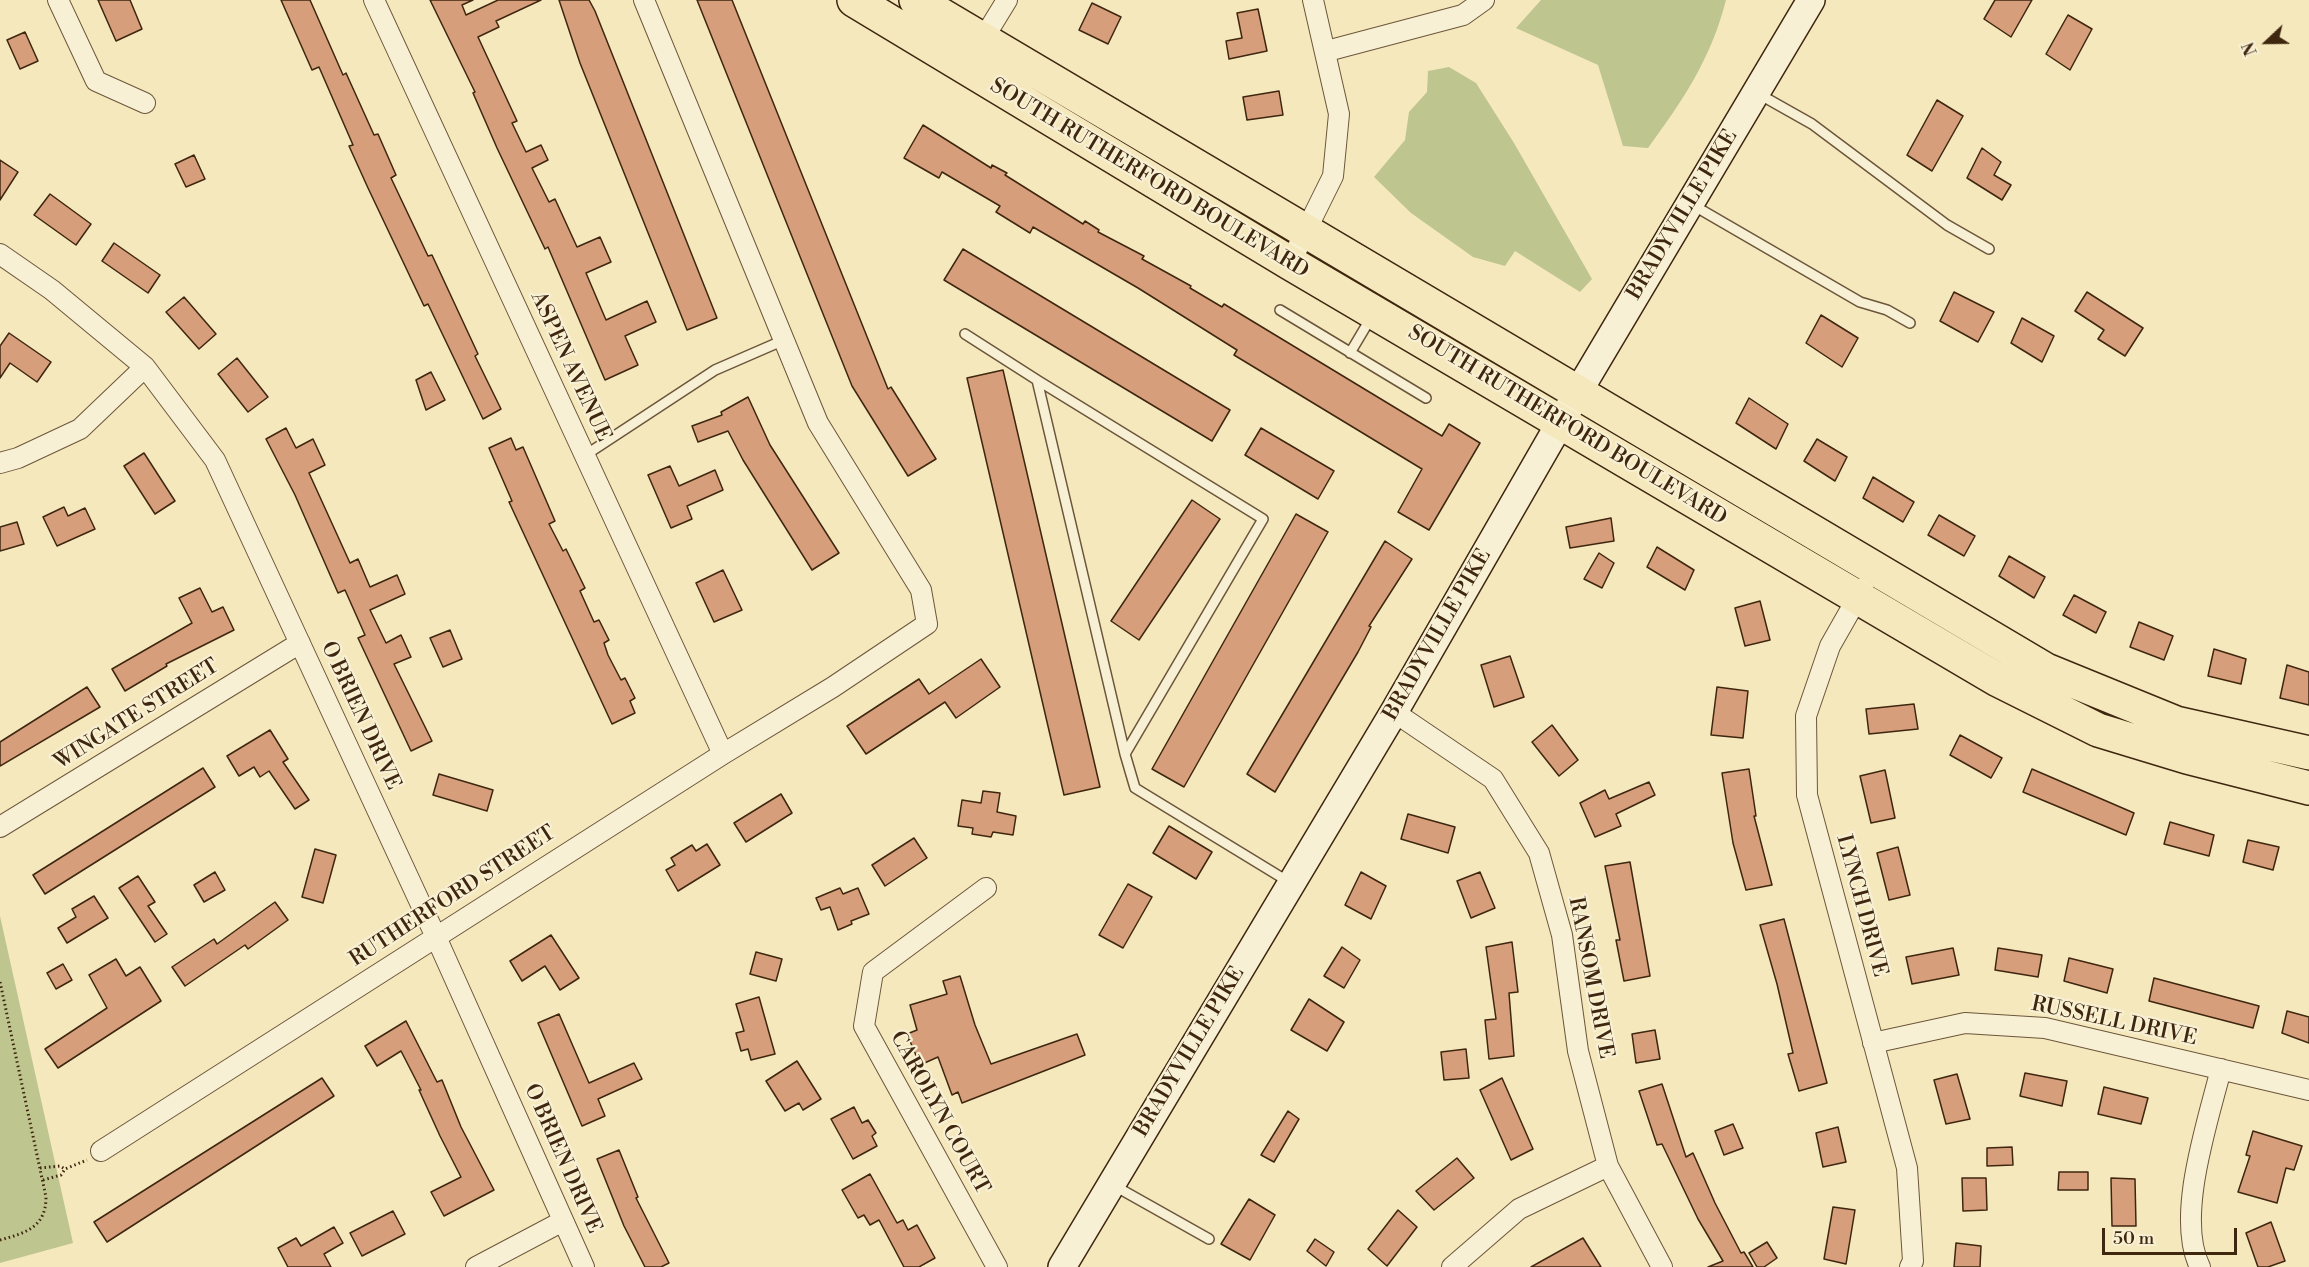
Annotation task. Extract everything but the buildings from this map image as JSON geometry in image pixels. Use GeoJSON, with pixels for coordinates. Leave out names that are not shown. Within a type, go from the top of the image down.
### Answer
{"type":"FeatureCollection","features":[{"type":"Feature","properties":{"kind":"highway","name":"SOUTH RUTHERFORD BOULEVARD"},"geometry":{"type":"LineString","coordinates":[[854,0],[1290,263],[1998,680],[2098,730],[2187,758],[2309,788]]}},
{"type":"Feature","properties":{"kind":"highway","name":"SOUTH RUTHERFORD BOULEVARD"},"geometry":{"type":"LineString","coordinates":[[916,0],[2046,670],[2176,723],[2309,753]]}},
{"type":"Feature","properties":{"kind":"main road","name":"BRADYVILLE PIKE"},"geometry":{"type":"LineString","coordinates":[[1062,1267],[1394,712],[1578,392],[1811,0]]}},
{"type":"Feature","properties":{"kind":"street"},"geometry":{"type":"LineString","coordinates":[[58,0],[96,81],[145,103]]}},
{"type":"Feature","properties":{"kind":"street","name":"ASPEN AVENUE"},"geometry":{"type":"LineString","coordinates":[[374,0],[723,754]]}},
{"type":"Feature","properties":{"kind":"street"},"geometry":{"type":"LineString","coordinates":[[644,0],[784,340]]}},
{"type":"Feature","properties":{"kind":"street"},"geometry":{"type":"LineString","coordinates":[[966,69],[1006,0]]}},
{"type":"Feature","properties":{"kind":"street"},"geometry":{"type":"LineString","coordinates":[[1290,263],[1333,176],[1339,114],[1313,0]]}},
{"type":"Feature","properties":{"kind":"street"},"geometry":{"type":"LineString","coordinates":[[1326,51],[1463,15],[1484,0]]}},
{"type":"Feature","properties":{"kind":"street","name":"O BRIEN DRIVE"},"geometry":{"type":"LineString","coordinates":[[0,254],[52,290],[145,367],[215,460],[436,937],[584,1267]]}},
{"type":"Feature","properties":{"kind":"street","name":"RUTHERFORD STREET"},"geometry":{"type":"LineString","coordinates":[[101,1151],[723,754],[833,687],[927,624],[921,590],[818,423],[784,340]]}},
{"type":"Feature","properties":{"kind":"street"},"geometry":{"type":"LineString","coordinates":[[0,463],[18,458],[80,429],[145,367]]}},
{"type":"Feature","properties":{"kind":"street","name":"LYNCH DRIVE"},"geometry":{"type":"LineString","coordinates":[[1875,568],[1830,646],[1806,716],[1807,795],[1907,1168],[1913,1261],[1910,1267]]}},
{"type":"Feature","properties":{"kind":"street","name":"WINGATE STREET"},"geometry":{"type":"LineString","coordinates":[[0,827],[300,643]]}},
{"type":"Feature","properties":{"kind":"street","name":"RANSOM DRIVE"},"geometry":{"type":"LineString","coordinates":[[1394,712],[1493,779],[1539,853],[1562,935],[1578,1051],[1608,1166],[1662,1267]]}},
{"type":"Feature","properties":{"kind":"street","name":"CAROLYN COURT"},"geometry":{"type":"LineString","coordinates":[[986,888],[873,972],[864,1026],[997,1267]]}},
{"type":"Feature","properties":{"kind":"street","name":"RUSSELL DRIVE"},"geometry":{"type":"LineString","coordinates":[[1873,1043],[1965,1023],[2044,1028],[2309,1090]]}},
{"type":"Feature","properties":{"kind":"street"},"geometry":{"type":"LineString","coordinates":[[2200,1267],[2193,1253],[2193,1179],[2222,1069]]}},
{"type":"Feature","properties":{"kind":"street"},"geometry":{"type":"LineString","coordinates":[[1452,1267],[1519,1209],[1608,1166]]}},
{"type":"Feature","properties":{"kind":"street"},"geometry":{"type":"LineString","coordinates":[[476,1267],[563,1221]]}},
{"type":"Feature","properties":{"kind":"lane"},"geometry":{"type":"LineString","coordinates":[[1756,92],[1812,124],[1947,225],[1989,249]]}},
{"type":"Feature","properties":{"kind":"lane"},"geometry":{"type":"LineString","coordinates":[[1690,204],[1860,302],[1887,310],[1910,323]]}},
{"type":"Feature","properties":{"kind":"lane"},"geometry":{"type":"LineString","coordinates":[[1280,310],[1426,398]]}},
{"type":"Feature","properties":{"kind":"lane"},"geometry":{"type":"LineString","coordinates":[[1350,353],[1374,312]]}},
{"type":"Feature","properties":{"kind":"lane"},"geometry":{"type":"LineString","coordinates":[[965,334],[1263,519],[1125,754]]}},
{"type":"Feature","properties":{"kind":"lane"},"geometry":{"type":"LineString","coordinates":[[584,456],[715,370],[784,340]]}},
{"type":"Feature","properties":{"kind":"lane"},"geometry":{"type":"LineString","coordinates":[[1037,380],[1135,788],[1291,883]]}},
{"type":"Feature","properties":{"kind":"lane"},"geometry":{"type":"LineString","coordinates":[[1111,1184],[1209,1239]]}},
{"type":"Feature","properties":{"kind":"path"},"geometry":{"type":"LineString","coordinates":[[0,982],[43,1180],[46,1211],[37,1224],[19,1235],[0,1240]]}},
{"type":"Feature","properties":{"kind":"path"},"geometry":{"type":"LineString","coordinates":[[0,1006],[6,1005]]}},
{"type":"Feature","properties":{"kind":"path"},"geometry":{"type":"LineString","coordinates":[[43,1180],[61,1175],[65,1169],[77,1166],[101,1151]]}},
{"type":"Feature","properties":{"kind":"path"},"geometry":{"type":"LineString","coordinates":[[40,1168],[60,1166],[65,1169]]}},
{"type":"Feature","properties":{"kind":"green space"},"geometry":{"type":"Polygon","coordinates":[[[1541,0],[1726,0],[1704,60],[1673,113],[1648,148],[1623,146],[1598,65],[1516,28],[1541,0]]]}},
{"type":"Feature","properties":{"kind":"green space"},"geometry":{"type":"Polygon","coordinates":[[[1449,67],[1476,83],[1514,143],[1592,279],[1580,292],[1515,251],[1505,266],[1473,257],[1411,213],[1374,177],[1405,140],[1409,112],[1427,92],[1428,71],[1449,67]]]}},
{"type":"Feature","properties":{"kind":"green space"},"geometry":{"type":"Polygon","coordinates":[[[0,916],[73,1243],[0,1263],[0,916]]]}}]}
